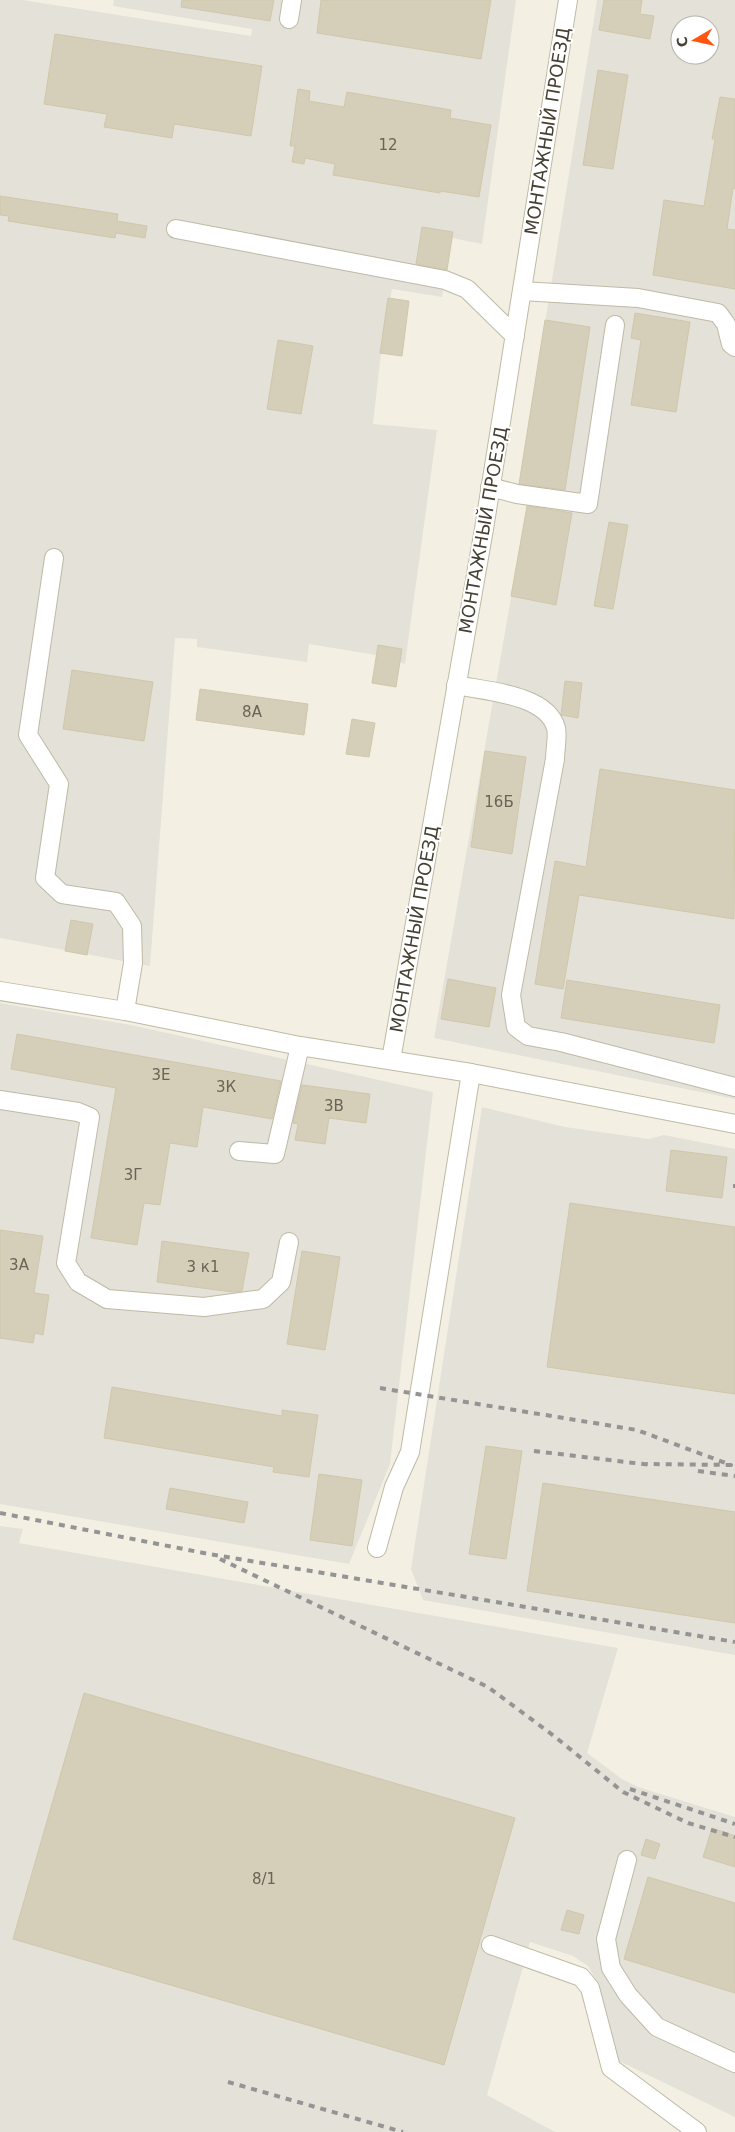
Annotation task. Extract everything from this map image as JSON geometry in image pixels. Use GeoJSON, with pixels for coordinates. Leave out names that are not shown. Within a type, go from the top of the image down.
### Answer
{"type":"FeatureCollection","features":[{"type":"Feature","properties":{"kind":"street"},"geometry":{"type":"LineString","coordinates":[[288,19],[292,0]]}},
{"type":"Feature","properties":{"kind":"street","name":"МОНТАЖНЫЙ ПРОЕЗД"},"geometry":{"type":"LineString","coordinates":[[391,1060],[490,487],[568,0]]}},
{"type":"Feature","properties":{"kind":"street"},"geometry":{"type":"LineString","coordinates":[[176,229],[445,280],[467,289],[514,336]]}},
{"type":"Feature","properties":{"kind":"street"},"geometry":{"type":"LineString","coordinates":[[522,291],[638,298],[718,313],[726,324],[731,344],[735,347]]}},
{"type":"Feature","properties":{"kind":"street"},"geometry":{"type":"LineString","coordinates":[[490,487],[517,494],[588,504],[615,325]]}},
{"type":"Feature","properties":{"kind":"street"},"geometry":{"type":"LineString","coordinates":[[54,558],[28,735],[59,784],[44,878],[62,894],[116,902],[132,926],[133,963],[125,1011]]}},
{"type":"Feature","properties":{"kind":"street"},"geometry":{"type":"LineString","coordinates":[[456,685],[517,696],[545,709],[556,728],[555,759],[511,995],[516,1027],[528,1036],[561,1042],[735,1087]]}},
{"type":"Feature","properties":{"kind":"street"},"geometry":{"type":"LineString","coordinates":[[0,991],[125,1011],[300,1046],[471,1073],[735,1124]]}},
{"type":"Feature","properties":{"kind":"street"},"geometry":{"type":"LineString","coordinates":[[239,1151],[275,1154],[300,1046]]}},
{"type":"Feature","properties":{"kind":"street"},"geometry":{"type":"LineString","coordinates":[[377,1548],[394,1487],[410,1452],[471,1073]]}},
{"type":"Feature","properties":{"kind":"street"},"geometry":{"type":"LineString","coordinates":[[0,1100],[78,1112],[90,1117],[66,1263],[78,1282],[106,1299],[204,1307],[263,1299],[281,1282],[288,1242]]}},
{"type":"Feature","properties":{"kind":"street"},"geometry":{"type":"LineString","coordinates":[[627,1860],[606,1939],[611,1968],[628,1995],[657,2027],[735,2063]]}},
{"type":"Feature","properties":{"kind":"street"},"geometry":{"type":"LineString","coordinates":[[491,1945],[581,1976],[590,1988],[612,2068],[697,2132]]}},
{"type":"Feature","properties":{"kind":"shaded area"},"geometry":{"type":"Polygon","coordinates":[[[0,0],[23,0],[251,36],[252,29],[113,6],[114,0],[516,0],[482,244],[452,238],[442,297],[392,289],[381,353],[373,424],[437,430],[405,664],[376,655],[309,644],[307,662],[197,647],[197,639],[175,638],[150,966],[0,938],[0,0]]]}},
{"type":"Feature","properties":{"kind":"shaded area"},"geometry":{"type":"Polygon","coordinates":[[[597,0],[735,0],[735,1099],[434,1038],[527,506],[516,503],[597,0]]]}},
{"type":"Feature","properties":{"kind":"shaded area"},"geometry":{"type":"Polygon","coordinates":[[[0,1003],[131,1025],[433,1092],[390,1464],[349,1564],[0,1504],[0,1003]]]}},
{"type":"Feature","properties":{"kind":"shaded area"},"geometry":{"type":"Polygon","coordinates":[[[482,1107],[565,1127],[649,1139],[664,1135],[735,1149],[735,1655],[423,1600],[411,1569],[482,1107]]]}},
{"type":"Feature","properties":{"kind":"shaded area"},"geometry":{"type":"Polygon","coordinates":[[[0,1526],[23,1529],[19,1543],[618,1648],[587,1753],[622,1779],[638,1787],[735,1817],[735,2117],[619,2061],[597,1981],[588,1966],[573,1956],[530,1942],[487,2095],[555,2132],[0,2132],[0,1526]]]}},
{"type":"Feature","properties":{"kind":"building"},"geometry":{"type":"Polygon","coordinates":[[[182,0],[274,0],[270,21],[181,7],[182,0]]]}},
{"type":"Feature","properties":{"kind":"building"},"geometry":{"type":"Polygon","coordinates":[[[321,0],[491,0],[481,59],[317,33],[321,0]]]}},
{"type":"Feature","properties":{"kind":"building"},"geometry":{"type":"Polygon","coordinates":[[[604,0],[642,0],[640,14],[654,16],[650,39],[599,30],[604,0]]]}},
{"type":"Feature","properties":{"kind":"building"},"geometry":{"type":"Polygon","coordinates":[[[55,34],[262,66],[251,136],[174,124],[172,138],[104,127],[107,114],[44,104],[55,34]]]}},
{"type":"Feature","properties":{"kind":"building"},"geometry":{"type":"Polygon","coordinates":[[[598,70],[628,75],[613,169],[583,165],[598,70]]]}},
{"type":"Feature","properties":{"kind":"building"},"geometry":{"type":"Polygon","coordinates":[[[298,89],[310,91],[309,101],[344,107],[347,92],[451,110],[450,118],[491,125],[479,197],[440,191],[440,193],[333,175],[335,164],[305,158],[304,164],[292,162],[295,146],[290,146],[298,89]]]}},
{"type":"Feature","properties":{"kind":"building"},"geometry":{"type":"Polygon","coordinates":[[[720,97],[735,99],[735,189],[733,188],[727,229],[735,230],[735,289],[653,275],[664,200],[704,206],[715,139],[712,139],[720,97]]]}},
{"type":"Feature","properties":{"kind":"building"},"geometry":{"type":"Polygon","coordinates":[[[0,196],[118,214],[117,221],[147,226],[145,238],[116,233],[115,238],[8,221],[9,216],[0,215],[0,196]]]}},
{"type":"Feature","properties":{"kind":"building"},"geometry":{"type":"Polygon","coordinates":[[[422,227],[453,232],[447,270],[416,264],[422,227]]]}},
{"type":"Feature","properties":{"kind":"building"},"geometry":{"type":"Polygon","coordinates":[[[388,298],[409,301],[402,356],[380,353],[388,298]]]}},
{"type":"Feature","properties":{"kind":"building"},"geometry":{"type":"Polygon","coordinates":[[[635,313],[690,322],[676,412],[631,405],[641,340],[631,338],[635,313]]]}},
{"type":"Feature","properties":{"kind":"building"},"geometry":{"type":"Polygon","coordinates":[[[545,320],[590,327],[565,490],[519,484],[545,320]]]}},
{"type":"Feature","properties":{"kind":"building"},"geometry":{"type":"Polygon","coordinates":[[[278,340],[313,346],[301,414],[267,409],[278,340]]]}},
{"type":"Feature","properties":{"kind":"building"},"geometry":{"type":"Polygon","coordinates":[[[527,506],[572,513],[556,605],[511,596],[527,506]]]}},
{"type":"Feature","properties":{"kind":"building"},"geometry":{"type":"Polygon","coordinates":[[[609,522],[628,525],[613,609],[594,606],[609,522]]]}},
{"type":"Feature","properties":{"kind":"building"},"geometry":{"type":"Polygon","coordinates":[[[378,645],[402,649],[396,687],[372,683],[378,645]]]}},
{"type":"Feature","properties":{"kind":"building"},"geometry":{"type":"Polygon","coordinates":[[[72,670],[153,682],[144,741],[63,729],[72,670]]]}},
{"type":"Feature","properties":{"kind":"building"},"geometry":{"type":"Polygon","coordinates":[[[565,681],[582,683],[578,718],[561,715],[565,681]]]}},
{"type":"Feature","properties":{"kind":"building"},"geometry":{"type":"Polygon","coordinates":[[[200,689],[308,704],[304,735],[196,720],[200,689]]]}},
{"type":"Feature","properties":{"kind":"building"},"geometry":{"type":"Polygon","coordinates":[[[352,719],[375,723],[369,757],[346,754],[352,719]]]}},
{"type":"Feature","properties":{"kind":"building"},"geometry":{"type":"Polygon","coordinates":[[[485,751],[526,757],[512,854],[471,847],[485,751]]]}},
{"type":"Feature","properties":{"kind":"building"},"geometry":{"type":"Polygon","coordinates":[[[600,769],[735,790],[734,919],[579,895],[563,989],[535,984],[555,861],[586,867],[600,769]]]}},
{"type":"Feature","properties":{"kind":"building"},"geometry":{"type":"Polygon","coordinates":[[[71,920],[93,924],[87,955],[65,951],[71,920]]]}},
{"type":"Feature","properties":{"kind":"building"},"geometry":{"type":"Polygon","coordinates":[[[448,979],[496,988],[489,1027],[441,1019],[448,979]]]}},
{"type":"Feature","properties":{"kind":"building"},"geometry":{"type":"Polygon","coordinates":[[[567,980],[720,1005],[714,1043],[561,1018],[567,980]]]}},
{"type":"Feature","properties":{"kind":"building"},"geometry":{"type":"Polygon","coordinates":[[[17,1034],[281,1081],[272,1119],[203,1107],[197,1147],[170,1143],[160,1205],[144,1203],[137,1245],[91,1238],[116,1088],[11,1069],[17,1034]]]}},
{"type":"Feature","properties":{"kind":"building"},"geometry":{"type":"Polygon","coordinates":[[[302,1085],[370,1094],[366,1123],[329,1118],[325,1144],[295,1140],[298,1124],[293,1123],[302,1085]]]}},
{"type":"Feature","properties":{"kind":"building"},"geometry":{"type":"Polygon","coordinates":[[[671,1150],[727,1157],[722,1198],[666,1191],[671,1150]]]}},
{"type":"Feature","properties":{"kind":"building"},"geometry":{"type":"Polygon","coordinates":[[[570,1203],[735,1227],[735,1394],[547,1367],[570,1203]]]}},
{"type":"Feature","properties":{"kind":"building"},"geometry":{"type":"Polygon","coordinates":[[[0,1230],[43,1236],[34,1293],[49,1295],[43,1335],[35,1333],[33,1343],[0,1338],[0,1230]]]}},
{"type":"Feature","properties":{"kind":"building"},"geometry":{"type":"Polygon","coordinates":[[[162,1241],[249,1253],[242,1291],[232,1292],[157,1282],[162,1241]]]}},
{"type":"Feature","properties":{"kind":"building"},"geometry":{"type":"Polygon","coordinates":[[[302,1251],[340,1257],[325,1350],[287,1344],[302,1251]]]}},
{"type":"Feature","properties":{"kind":"building"},"geometry":{"type":"Polygon","coordinates":[[[112,1387],[282,1416],[282,1410],[318,1415],[309,1477],[273,1472],[274,1467],[104,1438],[112,1387]]]}},
{"type":"Feature","properties":{"kind":"building"},"geometry":{"type":"Polygon","coordinates":[[[486,1446],[522,1451],[506,1559],[469,1554],[486,1446]]]}},
{"type":"Feature","properties":{"kind":"building"},"geometry":{"type":"Polygon","coordinates":[[[319,1474],[362,1480],[352,1546],[310,1540],[319,1474]]]}},
{"type":"Feature","properties":{"kind":"building"},"geometry":{"type":"Polygon","coordinates":[[[543,1483],[735,1512],[735,1623],[527,1591],[543,1483]]]}},
{"type":"Feature","properties":{"kind":"building"},"geometry":{"type":"Polygon","coordinates":[[[170,1488],[248,1502],[244,1523],[166,1509],[170,1488]]]}},
{"type":"Feature","properties":{"kind":"building"},"geometry":{"type":"Polygon","coordinates":[[[84,1693],[515,1818],[444,2065],[13,1939],[84,1693]]]}},
{"type":"Feature","properties":{"kind":"building"},"geometry":{"type":"Polygon","coordinates":[[[712,1828],[735,1836],[735,1867],[703,1857],[712,1828]]]}},
{"type":"Feature","properties":{"kind":"building"},"geometry":{"type":"Polygon","coordinates":[[[646,1839],[660,1844],[655,1859],[641,1855],[646,1839]]]}},
{"type":"Feature","properties":{"kind":"building"},"geometry":{"type":"Polygon","coordinates":[[[648,1877],[735,1903],[735,1993],[624,1959],[648,1877]]]}},
{"type":"Feature","properties":{"kind":"building"},"geometry":{"type":"Polygon","coordinates":[[[567,1910],[584,1915],[579,1934],[561,1930],[567,1910]]]}},
{"type":"Feature","properties":{"kind":"railway"},"geometry":{"type":"LineString","coordinates":[[380,1388],[637,1430],[731,1465],[646,1464]]}},
{"type":"Feature","properties":{"kind":"railway"},"geometry":{"type":"LineString","coordinates":[[534,1451],[651,1465]]}},
{"type":"Feature","properties":{"kind":"railway"},"geometry":{"type":"LineString","coordinates":[[698,1471],[735,1476]]}},
{"type":"Feature","properties":{"kind":"railway"},"geometry":{"type":"LineString","coordinates":[[0,1513],[209,1554],[735,1642]]}},
{"type":"Feature","properties":{"kind":"railway"},"geometry":{"type":"LineString","coordinates":[[220,1559],[488,1687],[554,1736],[623,1792],[688,1823],[735,1837]]}},
{"type":"Feature","properties":{"kind":"railway"},"geometry":{"type":"LineString","coordinates":[[630,1789],[735,1824]]}},
{"type":"Feature","properties":{"kind":"railway"},"geometry":{"type":"LineString","coordinates":[[228,2082],[403,2132]]}}]}
